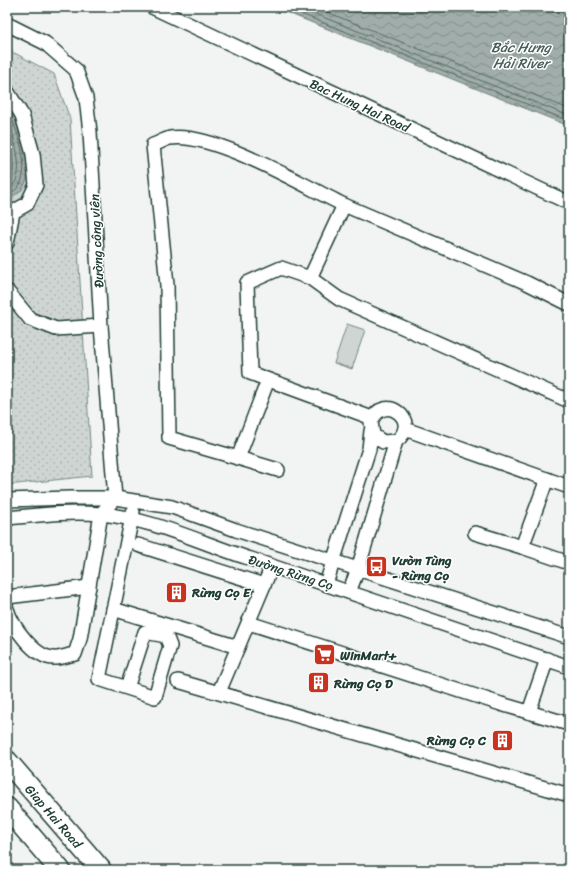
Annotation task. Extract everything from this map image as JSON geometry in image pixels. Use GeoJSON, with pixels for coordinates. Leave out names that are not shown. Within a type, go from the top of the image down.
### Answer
{"type":"FeatureCollection","features":[{"type":"Feature","properties":{"kind":"highway","name":"Giap Hai Road"},"geometry":{"type":"LineString","coordinates":[[7,761],[101,870]]}},
{"type":"Feature","properties":{"kind":"highway"},"geometry":{"type":"LineString","coordinates":[[7,808],[60,870]]}},
{"type":"Feature","properties":{"kind":"street","name":"Bac Hung Hai Road"},"geometry":{"type":"LineString","coordinates":[[152,7],[569,203]]}},
{"type":"Feature","properties":{"kind":"street","name":"Đường công viên"},"geometry":{"type":"LineString","coordinates":[[7,24],[45,43],[76,70],[86,98],[90,132],[101,326],[114,498]]}},
{"type":"Feature","properties":{"kind":"street"},"geometry":{"type":"LineString","coordinates":[[7,91],[22,115],[33,154],[36,185],[27,204],[10,212],[7,243]]}},
{"type":"Feature","properties":{"kind":"street"},"geometry":{"type":"LineString","coordinates":[[278,470],[169,438],[167,285],[153,145],[170,138],[192,139],[235,151],[344,206],[527,283],[569,304]]}},
{"type":"Feature","properties":{"kind":"street"},"geometry":{"type":"LineString","coordinates":[[310,278],[344,206]]}},
{"type":"Feature","properties":{"kind":"street"},"geometry":{"type":"LineString","coordinates":[[372,418],[250,373],[247,283],[281,268],[310,278],[339,299],[569,401]]}},
{"type":"Feature","properties":{"kind":"street"},"geometry":{"type":"LineString","coordinates":[[7,291],[30,319],[56,329],[101,326]]}},
{"type":"Feature","properties":{"kind":"street"},"geometry":{"type":"LineString","coordinates":[[238,458],[268,380]]}},
{"type":"Feature","properties":{"kind":"street"},"geometry":{"type":"LineString","coordinates":[[326,584],[369,449],[372,418],[384,409],[394,410],[401,415],[405,424],[405,429],[403,434],[396,441],[358,569],[349,592]]}},
{"type":"Feature","properties":{"kind":"street"},"geometry":{"type":"LineString","coordinates":[[405,429],[569,487]]}},
{"type":"Feature","properties":{"kind":"street"},"geometry":{"type":"LineString","coordinates":[[371,431],[376,438],[383,442],[396,441]]}},
{"type":"Feature","properties":{"kind":"street"},"geometry":{"type":"LineString","coordinates":[[522,548],[548,479]]}},
{"type":"Feature","properties":{"kind":"street"},"geometry":{"type":"LineString","coordinates":[[7,609],[11,621],[32,649],[52,658],[75,654],[80,639],[101,514],[114,498]]}},
{"type":"Feature","properties":{"kind":"street","name":"Đường Rừng Cọ"},"geometry":{"type":"LineString","coordinates":[[7,500],[114,498],[172,507],[236,530],[569,637]]}},
{"type":"Feature","properties":{"kind":"street"},"geometry":{"type":"LineString","coordinates":[[127,688],[145,632],[166,636],[170,646],[155,697],[127,688],[99,679],[135,501]]}},
{"type":"Feature","properties":{"kind":"street","name":"Đường Rừng Cọ"},"geometry":{"type":"LineString","coordinates":[[7,518],[76,513],[101,514],[148,522],[208,545],[569,667]]}},
{"type":"Feature","properties":{"kind":"street"},"geometry":{"type":"LineString","coordinates":[[475,533],[569,563]]}},
{"type":"Feature","properties":{"kind":"street"},"geometry":{"type":"LineString","coordinates":[[138,545],[264,585]]}},
{"type":"Feature","properties":{"kind":"street"},"geometry":{"type":"LineString","coordinates":[[219,692],[272,566]]}},
{"type":"Feature","properties":{"kind":"street"},"geometry":{"type":"LineString","coordinates":[[7,598],[89,587]]}},
{"type":"Feature","properties":{"kind":"street"},"geometry":{"type":"LineString","coordinates":[[113,609],[238,648]]}},
{"type":"Feature","properties":{"kind":"street"},"geometry":{"type":"LineString","coordinates":[[249,623],[569,724]]}},
{"type":"Feature","properties":{"kind":"street"},"geometry":{"type":"LineString","coordinates":[[529,712],[547,659]]}},
{"type":"Feature","properties":{"kind":"street"},"geometry":{"type":"LineString","coordinates":[[178,681],[569,795]]}},
{"type":"Feature","properties":{"kind":"shaded area"},"geometry":{"type":"Polygon","coordinates":[[[7,49],[54,74],[70,119],[92,476],[7,485],[7,49]]]}},
{"type":"Feature","properties":{"kind":"shaded area"},"geometry":{"type":"Polygon","coordinates":[[[347,324],[365,330],[352,369],[334,363],[347,324]]]}},
{"type":"Feature","properties":{"kind":"water","name":"Bắc Hưng Hải River"},"geometry":{"type":"Polygon","coordinates":[[[273,7],[569,7],[569,126],[273,7]]]}},
{"type":"Feature","properties":{"kind":"water"},"geometry":{"type":"Polygon","coordinates":[[[7,99],[23,139],[27,154],[28,169],[26,182],[19,192],[7,198],[7,99]]]}},
{"type":"Feature","properties":{"kind":"place","name":"Vườn Tùng - Rừng Cọ"},"geometry":{"type":"Point","coordinates":[376,567]}},
{"type":"Feature","properties":{"kind":"place","name":"Rừng Cọ E"},"geometry":{"type":"Point","coordinates":[177,592]}},
{"type":"Feature","properties":{"kind":"place","name":"WinMart+"},"geometry":{"type":"Point","coordinates":[324,655]}},
{"type":"Feature","properties":{"kind":"place","name":"Rừng Cọ D"},"geometry":{"type":"Point","coordinates":[318,683]}},
{"type":"Feature","properties":{"kind":"place","name":"Rừng Cọ C"},"geometry":{"type":"Point","coordinates":[502,740]}}]}
